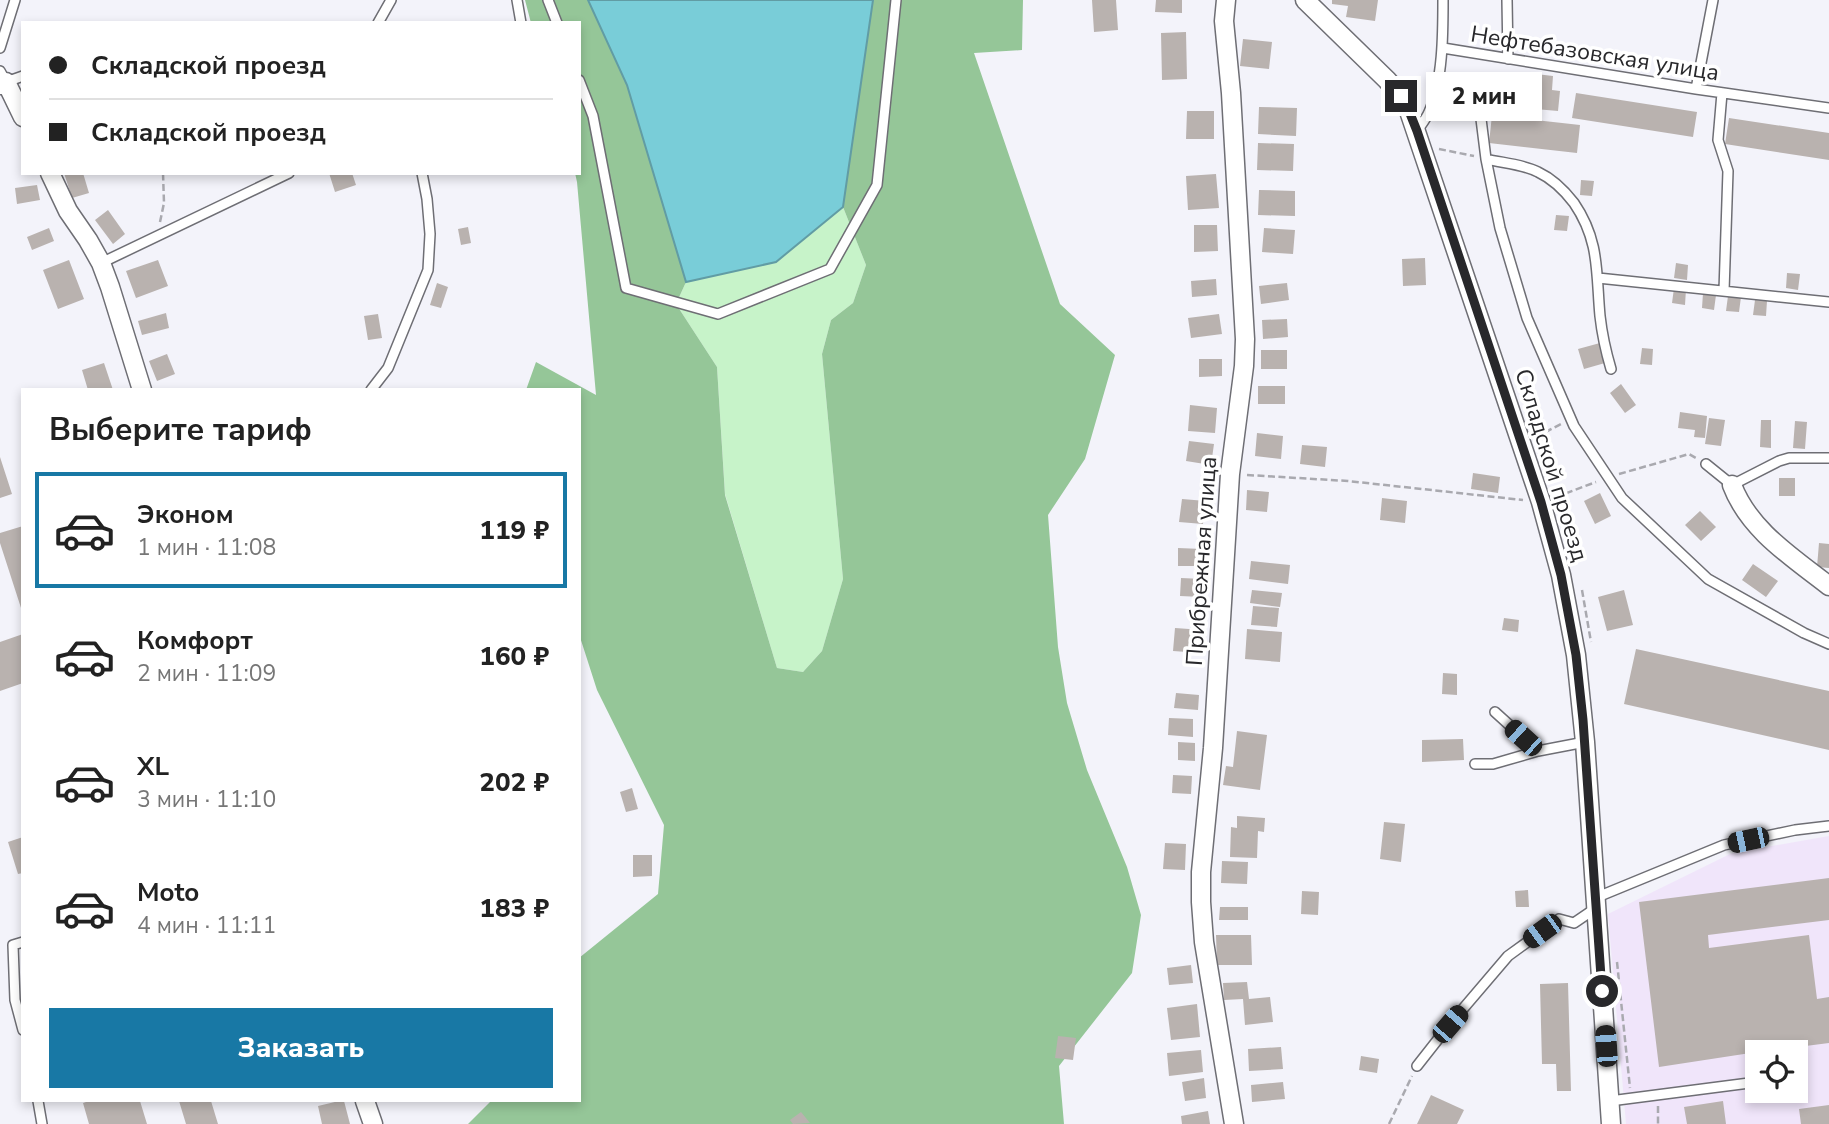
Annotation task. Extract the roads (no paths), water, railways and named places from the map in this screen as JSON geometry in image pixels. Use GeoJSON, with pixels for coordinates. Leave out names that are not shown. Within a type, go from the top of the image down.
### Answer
{"type":"FeatureCollection","features":[{"type":"Feature","properties":{"kind":"street","name":"Прибрежная улица"},"geometry":{"type":"LineString","coordinates":[[1226,0],[1224,21],[1231,93],[1245,339],[1230,474],[1213,748],[1200,902],[1204,942],[1234,1124]]}},
{"type":"Feature","properties":{"kind":"street","name":"Складской проезд"},"geometry":{"type":"LineString","coordinates":[[1305,0],[1387,80],[1401,96],[1409,111],[1541,502],[1561,575],[1576,655],[1585,742],[1611,1124]]}},
{"type":"Feature","properties":{"kind":"street"},"geometry":{"type":"LineString","coordinates":[[7,79],[21,112]]}},
{"type":"Feature","properties":{"kind":"street"},"geometry":{"type":"LineString","coordinates":[[51,175],[68,211],[101,263],[141,388]]}},
{"type":"Feature","properties":{"kind":"street"},"geometry":{"type":"LineString","coordinates":[[1732,485],[1738,500],[1754,523],[1780,548],[1829,586]]}},
{"type":"Feature","properties":{"kind":"street"},"geometry":{"type":"LineString","coordinates":[[365,1102],[373,1124]]}},
{"type":"Feature","properties":{"kind":"lane"},"geometry":{"type":"LineString","coordinates":[[0,48],[15,0]]}},
{"type":"Feature","properties":{"kind":"lane"},"geometry":{"type":"LineString","coordinates":[[379,21],[391,0]]}},
{"type":"Feature","properties":{"kind":"lane"},"geometry":{"type":"LineString","coordinates":[[517,0],[521,21]]}},
{"type":"Feature","properties":{"kind":"lane"},"geometry":{"type":"LineString","coordinates":[[548,0],[555,21]]}},
{"type":"Feature","properties":{"kind":"lane"},"geometry":{"type":"LineString","coordinates":[[581,85],[593,116],[626,288],[718,313],[830,270],[877,186],[896,0]]}},
{"type":"Feature","properties":{"kind":"lane"},"geometry":{"type":"LineString","coordinates":[[1443,0],[1443,48]]}},
{"type":"Feature","properties":{"kind":"lane"},"geometry":{"type":"LineString","coordinates":[[1507,0],[1508,59]]}},
{"type":"Feature","properties":{"kind":"lane"},"geometry":{"type":"LineString","coordinates":[[1696,89],[1713,0]]}},
{"type":"Feature","properties":{"kind":"lane","name":"Нефтебазовская улица"},"geometry":{"type":"LineString","coordinates":[[1420,139],[1443,48],[1829,108]]}},
{"type":"Feature","properties":{"kind":"lane"},"geometry":{"type":"LineString","coordinates":[[1722,93],[1718,140],[1728,171],[1724,291]]}},
{"type":"Feature","properties":{"kind":"lane"},"geometry":{"type":"LineString","coordinates":[[1478,95],[1486,159],[1500,228],[1527,318],[1571,419],[1608,477],[1622,498],[1708,579],[1804,633],[1829,644]]}},
{"type":"Feature","properties":{"kind":"lane"},"geometry":{"type":"LineString","coordinates":[[1486,159],[1535,170],[1552,179],[1569,196],[1589,230],[1595,250],[1600,318],[1611,369]]}},
{"type":"Feature","properties":{"kind":"lane"},"geometry":{"type":"LineString","coordinates":[[101,263],[285,175]]}},
{"type":"Feature","properties":{"kind":"lane"},"geometry":{"type":"LineString","coordinates":[[373,388],[388,368],[428,270],[430,234],[422,175]]}},
{"type":"Feature","properties":{"kind":"lane"},"geometry":{"type":"LineString","coordinates":[[1598,278],[1829,302]]}},
{"type":"Feature","properties":{"kind":"lane"},"geometry":{"type":"LineString","coordinates":[[1706,464],[1732,485],[1779,461],[1790,458],[1829,458]]}},
{"type":"Feature","properties":{"kind":"lane"},"geometry":{"type":"LineString","coordinates":[[1494,712],[1538,751]]}},
{"type":"Feature","properties":{"kind":"lane"},"geometry":{"type":"LineString","coordinates":[[1475,764],[1493,764],[1538,751],[1585,742]]}},
{"type":"Feature","properties":{"kind":"lane"},"geometry":{"type":"LineString","coordinates":[[1417,1066],[1508,956],[1559,919],[1574,923],[1596,903],[1724,845],[1795,830],[1829,826]]}},
{"type":"Feature","properties":{"kind":"lane"},"geometry":{"type":"LineString","coordinates":[[21,943],[13,945],[15,1000],[21,1022]]}},
{"type":"Feature","properties":{"kind":"lane"},"geometry":{"type":"LineString","coordinates":[[1610,1101],[1745,1084]]}},
{"type":"Feature","properties":{"kind":"lane"},"geometry":{"type":"LineString","coordinates":[[38,1102],[42,1124]]}},
{"type":"Feature","properties":{"kind":"water"},"geometry":{"type":"Polygon","coordinates":[[[588,0],[873,0],[843,207],[776,262],[686,282],[627,85],[588,0]]]}}]}
